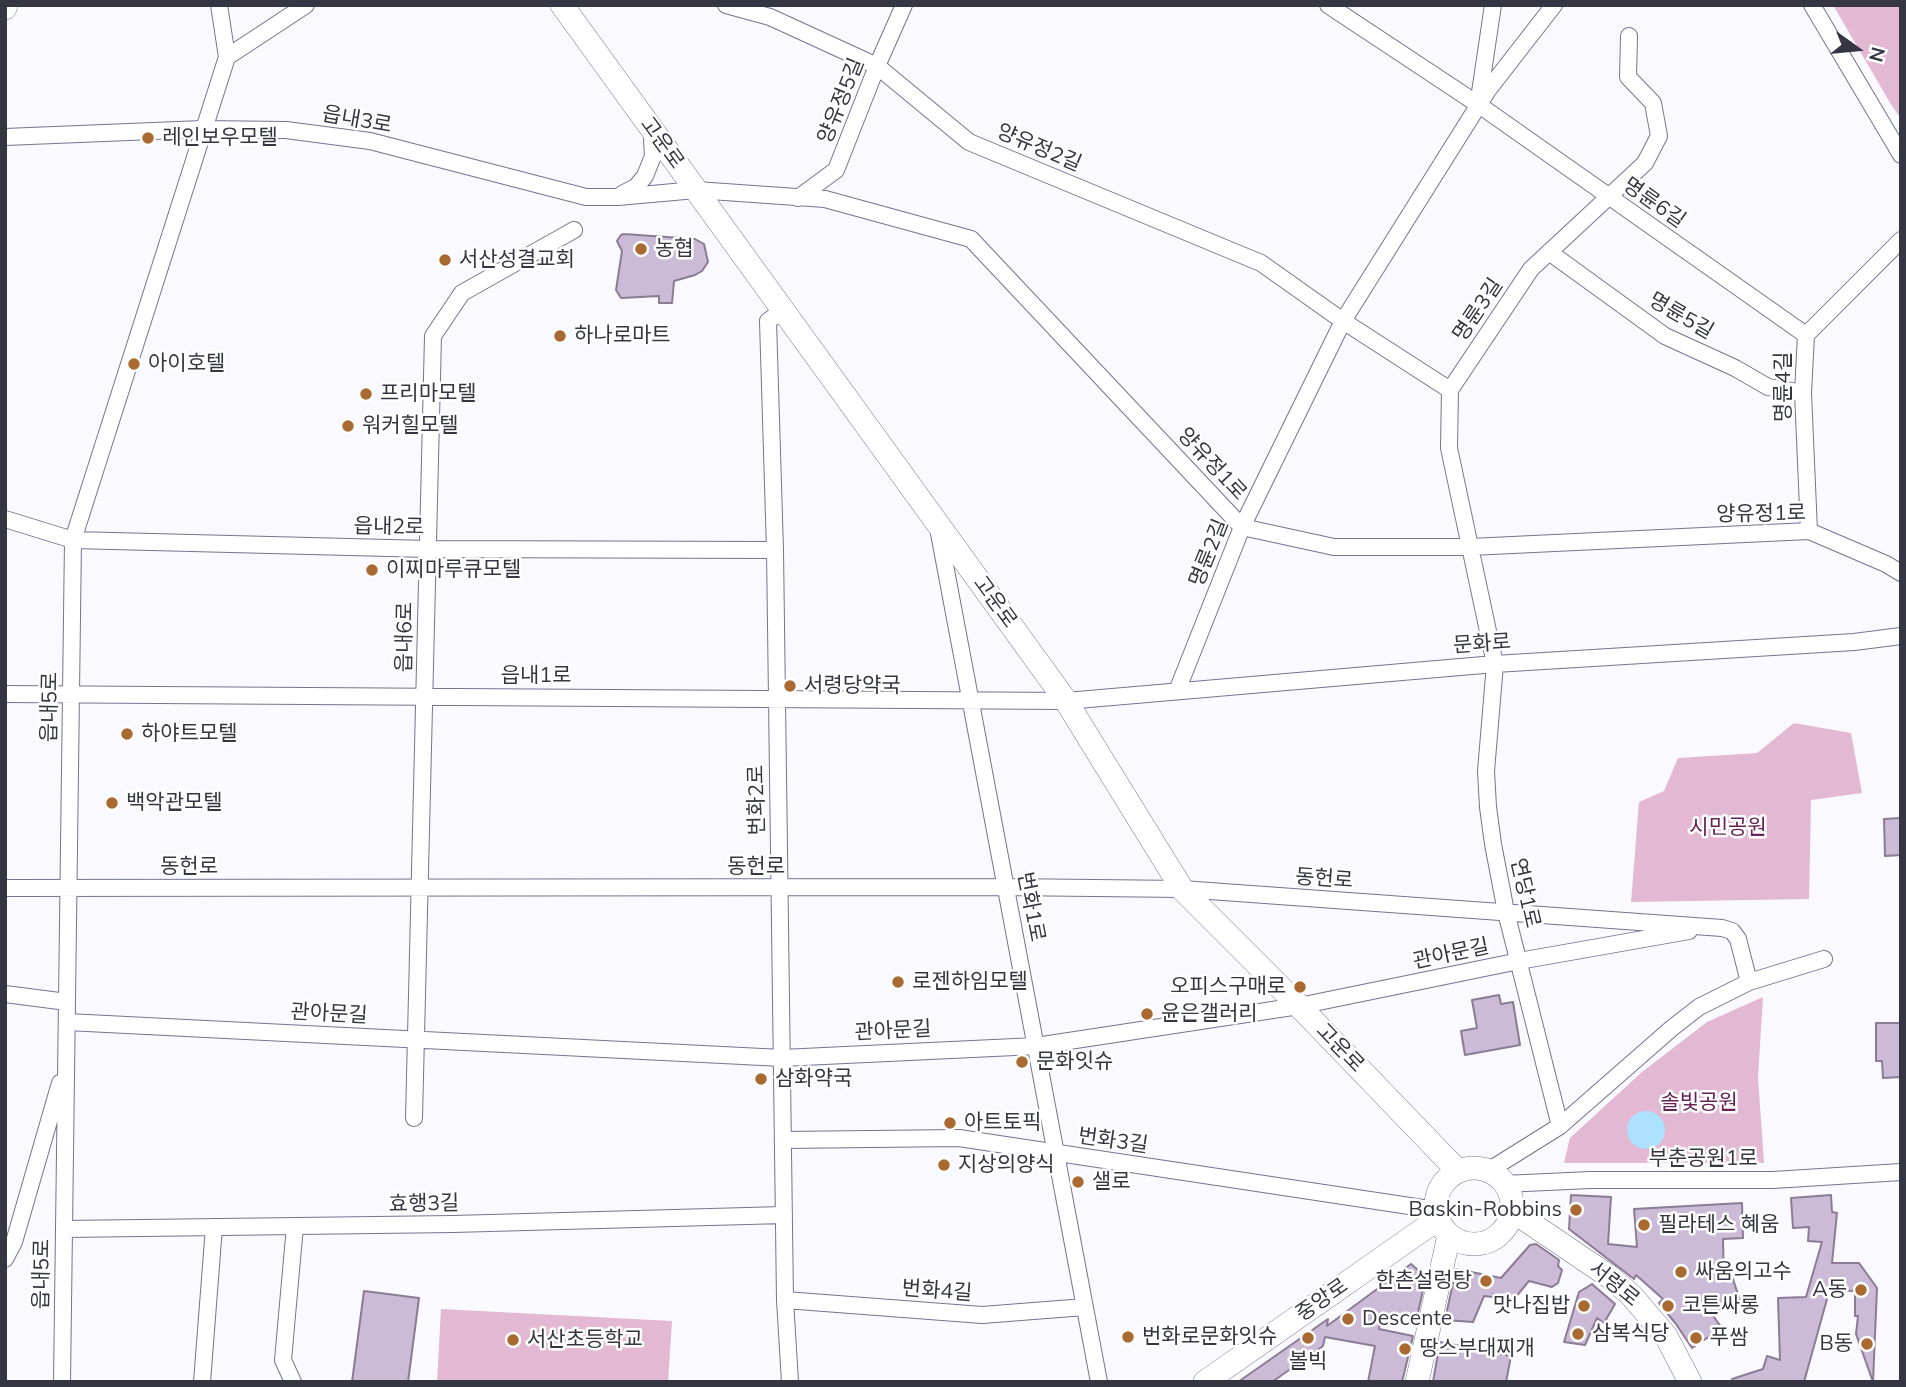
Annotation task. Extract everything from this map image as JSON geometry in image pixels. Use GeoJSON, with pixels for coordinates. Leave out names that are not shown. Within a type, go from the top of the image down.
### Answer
{"type":"FeatureCollection","features":[{"type":"Feature","properties":{"kind":"street","name":"읍내5로"},"geometry":{"type":"LineString","coordinates":[[62,1382],[74,540],[227,57],[219,5]]}},
{"type":"Feature","properties":{"kind":"street"},"geometry":{"type":"LineString","coordinates":[[227,57],[306,5]]}},
{"type":"Feature","properties":{"kind":"street","name":"고운로"},"geometry":{"type":"LineString","coordinates":[[562,5],[696,190],[775,315],[937,522],[1066,701],[1182,889],[1458,1171]]}},
{"type":"Feature","properties":{"kind":"street","name":"양유정2길"},"geometry":{"type":"LineString","coordinates":[[726,5],[770,17],[877,66],[969,142],[1261,263],[1343,321]]}},
{"type":"Feature","properties":{"kind":"street","name":"양유정5길"},"geometry":{"type":"LineString","coordinates":[[798,198],[836,170],[904,5]]}},
{"type":"Feature","properties":{"kind":"street","name":"명륜6길"},"geometry":{"type":"LineString","coordinates":[[1328,5],[1479,104],[1806,335]]}},
{"type":"Feature","properties":{"kind":"street","name":"명륜2길"},"geometry":{"type":"LineString","coordinates":[[1479,104],[1493,5]]}},
{"type":"Feature","properties":{"kind":"street","name":"명륜2길"},"geometry":{"type":"LineString","coordinates":[[1177,691],[1242,527],[1343,321],[1479,104],[1553,5]]}},
{"type":"Feature","properties":{"kind":"street"},"geometry":{"type":"LineString","coordinates":[[1812,5],[1901,155]]}},
{"type":"Feature","properties":{"kind":"street","name":"명륜3길"},"geometry":{"type":"LineString","coordinates":[[1450,390],[1531,269],[1645,163],[1659,135],[1653,103],[1628,77],[1629,36]]}},
{"type":"Feature","properties":{"kind":"street","name":"읍내3로"},"geometry":{"type":"LineString","coordinates":[[5,137],[203,129],[286,130],[370,141],[586,197],[696,190]]}},
{"type":"Feature","properties":{"kind":"street"},"geometry":{"type":"LineString","coordinates":[[615,197],[632,189],[642,180],[652,161],[652,141],[658,137]]}},
{"type":"Feature","properties":{"kind":"street","name":"양유정1로"},"geometry":{"type":"LineString","coordinates":[[696,190],[825,199],[971,239],[1242,527],[1334,547],[1469,547],[1809,531],[1901,573]]}},
{"type":"Feature","properties":{"kind":"street","name":"읍내6로"},"geometry":{"type":"LineString","coordinates":[[414,1118],[433,336],[462,293],[574,230]]}},
{"type":"Feature","properties":{"kind":"street","name":"명륜4길"},"geometry":{"type":"LineString","coordinates":[[1809,531],[1803,393],[1806,335],[1901,240]]}},
{"type":"Feature","properties":{"kind":"street","name":"명륜5길"},"geometry":{"type":"LineString","coordinates":[[1549,252],[1665,336],[1735,368],[1768,387],[1803,393]]}},
{"type":"Feature","properties":{"kind":"street","name":"번화2로"},"geometry":{"type":"LineString","coordinates":[[775,315],[775,550],[785,1300],[790,1382]]}},
{"type":"Feature","properties":{"kind":"street"},"geometry":{"type":"LineString","coordinates":[[1343,321],[1450,390],[1450,448],[1495,664]]}},
{"type":"Feature","properties":{"kind":"street","name":"읍내2로"},"geometry":{"type":"LineString","coordinates":[[5,519],[74,540],[428,549],[775,550]]}},
{"type":"Feature","properties":{"kind":"street","name":"번화1로"},"geometry":{"type":"LineString","coordinates":[[937,522],[1099,1382]]}},
{"type":"Feature","properties":{"kind":"street","name":"문화로"},"geometry":{"type":"LineString","coordinates":[[1066,701],[1495,664],[1854,642],[1901,636]]}},
{"type":"Feature","properties":{"kind":"street","name":"연당1로"},"geometry":{"type":"LineString","coordinates":[[1495,664],[1486,771],[1488,807],[1506,912],[1560,1126]]}},
{"type":"Feature","properties":{"kind":"street","name":"읍내1로"},"geometry":{"type":"LineString","coordinates":[[5,694],[1066,701]]}},
{"type":"Feature","properties":{"kind":"street","name":"동헌로"},"geometry":{"type":"LineString","coordinates":[[5,888],[1182,889],[1506,912]]}},
{"type":"Feature","properties":{"kind":"street","name":"관아문길"},"geometry":{"type":"LineString","coordinates":[[1506,912],[1727,929],[1735,935],[1749,982]]}},
{"type":"Feature","properties":{"kind":"street","name":"관아문길"},"geometry":{"type":"LineString","coordinates":[[67,1022],[782,1058],[1036,1046],[1299,1006],[1520,961],[1712,927]]}},
{"type":"Feature","properties":{"kind":"street"},"geometry":{"type":"LineString","coordinates":[[1496,1177],[1560,1126],[1686,1017],[1712,1000],[1749,982],[1824,958]]}},
{"type":"Feature","properties":{"kind":"street"},"geometry":{"type":"LineString","coordinates":[[5,995],[67,1002]]}},
{"type":"Feature","properties":{"kind":"street"},"geometry":{"type":"LineString","coordinates":[[5,1259],[14,1242],[66,1060]]}},
{"type":"Feature","properties":{"kind":"street","name":"번화3길"},"geometry":{"type":"LineString","coordinates":[[783,1140],[959,1138],[1441,1221]]}},
{"type":"Feature","properties":{"kind":"street"},"geometry":{"type":"LineString","coordinates":[[1417,1382],[1441,1221],[1437,1198],[1441,1187],[1458,1171],[1473,1168],[1496,1177],[1510,1196],[1511,1210],[1503,1230],[1489,1240],[1472,1244],[1462,1241],[1441,1221]]}},
{"type":"Feature","properties":{"kind":"street","name":"부춘공원1로"},"geometry":{"type":"LineString","coordinates":[[1496,1177],[1773,1180],[1901,1172]]}},
{"type":"Feature","properties":{"kind":"street","name":"서령로"},"geometry":{"type":"LineString","coordinates":[[1511,1210],[1598,1269],[1630,1295],[1666,1336],[1690,1382]]}},
{"type":"Feature","properties":{"kind":"street","name":"효행3길"},"geometry":{"type":"LineString","coordinates":[[64,1229],[453,1224],[784,1215]]}},
{"type":"Feature","properties":{"kind":"street","name":"중앙로"},"geometry":{"type":"LineString","coordinates":[[1205,1382],[1441,1221]]}},
{"type":"Feature","properties":{"kind":"street"},"geometry":{"type":"LineString","coordinates":[[293,1382],[283,1360],[295,1226]]}},
{"type":"Feature","properties":{"kind":"street"},"geometry":{"type":"LineString","coordinates":[[202,1382],[214,1227]]}},
{"type":"Feature","properties":{"kind":"street","name":"번화4길"},"geometry":{"type":"LineString","coordinates":[[785,1300],[982,1315],[1086,1307]]}},
{"type":"Feature","properties":{"kind":"green space"},"geometry":{"type":"Polygon","coordinates":[[[1833,5],[1901,5],[1901,119],[1889,101],[1833,5]]]}},
{"type":"Feature","properties":{"kind":"green space","name":"시민공원"},"geometry":{"type":"Polygon","coordinates":[[[1794,723],[1851,733],[1862,793],[1811,800],[1809,899],[1631,902],[1639,802],[1664,791],[1678,758],[1757,753],[1794,723]]]}},
{"type":"Feature","properties":{"kind":"green space","name":"솔빛공원"},"geometry":{"type":"Polygon","coordinates":[[[1763,997],[1758,1077],[1764,1163],[1564,1163],[1570,1138],[1642,1072],[1707,1022],[1763,997]]]}},
{"type":"Feature","properties":{"kind":"green space"},"geometry":{"type":"Polygon","coordinates":[[[441,1309],[672,1321],[668,1382],[437,1382],[441,1309]]]}},
{"type":"Feature","properties":{"kind":"water"},"geometry":{"type":"Polygon","coordinates":[[[1646,1111],[1660,1116],[1665,1130],[1660,1144],[1646,1149],[1632,1144],[1627,1130],[1632,1116],[1646,1111]]]}},
{"type":"Feature","properties":{"kind":"building"},"geometry":{"type":"Polygon","coordinates":[[[624,234],[695,239],[704,244],[708,262],[702,271],[695,275],[674,281],[672,303],[659,303],[659,296],[621,298],[616,290],[622,251],[617,241],[624,234]]]}},
{"type":"Feature","properties":{"kind":"building"},"geometry":{"type":"Polygon","coordinates":[[[1901,818],[1901,855],[1885,856],[1884,819],[1901,818]]]}},
{"type":"Feature","properties":{"kind":"building"},"geometry":{"type":"Polygon","coordinates":[[[1499,995],[1501,1004],[1513,1002],[1520,1045],[1465,1055],[1461,1031],[1477,1028],[1472,1000],[1499,995]]]}},
{"type":"Feature","properties":{"kind":"building"},"geometry":{"type":"Polygon","coordinates":[[[1876,1023],[1901,1023],[1901,1077],[1883,1078],[1882,1061],[1876,1061],[1876,1023]]]}},
{"type":"Feature","properties":{"kind":"building"},"geometry":{"type":"Polygon","coordinates":[[[1571,1195],[1611,1197],[1608,1244],[1637,1247],[1634,1209],[1742,1203],[1743,1238],[1723,1239],[1724,1282],[1733,1279],[1741,1304],[1711,1313],[1722,1328],[1692,1348],[1659,1303],[1663,1299],[1636,1275],[1634,1279],[1569,1229],[1571,1195]]]}},
{"type":"Feature","properties":{"kind":"building"},"geometry":{"type":"Polygon","coordinates":[[[1831,1195],[1832,1212],[1837,1213],[1832,1263],[1859,1263],[1877,1288],[1873,1382],[1856,1334],[1858,1316],[1855,1316],[1855,1291],[1830,1290],[1827,1291],[1804,1382],[1733,1382],[1732,1379],[1763,1369],[1767,1356],[1780,1360],[1778,1298],[1806,1297],[1822,1242],[1808,1241],[1809,1227],[1793,1228],[1791,1198],[1831,1195]]]}},
{"type":"Feature","properties":{"kind":"building"},"geometry":{"type":"Polygon","coordinates":[[[1536,1244],[1559,1260],[1558,1266],[1562,1270],[1558,1283],[1552,1287],[1529,1281],[1514,1299],[1493,1294],[1493,1297],[1484,1296],[1473,1322],[1445,1320],[1456,1269],[1501,1278],[1530,1245],[1536,1244]]]}},
{"type":"Feature","properties":{"kind":"building"},"geometry":{"type":"Polygon","coordinates":[[[1411,1264],[1426,1277],[1417,1317],[1381,1314],[1379,1329],[1413,1336],[1402,1382],[1368,1382],[1375,1346],[1325,1337],[1323,1346],[1272,1382],[1238,1382],[1328,1319],[1327,1326],[1411,1264]]]}},
{"type":"Feature","properties":{"kind":"building"},"geometry":{"type":"Polygon","coordinates":[[[1592,1284],[1615,1304],[1604,1323],[1597,1318],[1585,1345],[1564,1342],[1579,1292],[1592,1284]]]}},
{"type":"Feature","properties":{"kind":"building"},"geometry":{"type":"Polygon","coordinates":[[[364,1291],[419,1298],[408,1382],[352,1382],[364,1291]]]}},
{"type":"Feature","properties":{"kind":"building"},"geometry":{"type":"Polygon","coordinates":[[[1440,1342],[1511,1356],[1506,1382],[1433,1382],[1440,1342]]]}},
{"type":"Feature","properties":{"kind":"place","name":"레인보우모텔"},"geometry":{"type":"Point","coordinates":[148,138]}},
{"type":"Feature","properties":{"kind":"place","name":"농협"},"geometry":{"type":"Point","coordinates":[641,249]}},
{"type":"Feature","properties":{"kind":"place","name":"서산성결교회"},"geometry":{"type":"Point","coordinates":[445,260]}},
{"type":"Feature","properties":{"kind":"place","name":"하나로마트"},"geometry":{"type":"Point","coordinates":[560,336]}},
{"type":"Feature","properties":{"kind":"place","name":"아이호텔"},"geometry":{"type":"Point","coordinates":[134,364]}},
{"type":"Feature","properties":{"kind":"place","name":"프리마모텔"},"geometry":{"type":"Point","coordinates":[366,394]}},
{"type":"Feature","properties":{"kind":"place","name":"워커힐모텔"},"geometry":{"type":"Point","coordinates":[348,426]}},
{"type":"Feature","properties":{"kind":"place","name":"이찌마루큐모텔"},"geometry":{"type":"Point","coordinates":[372,570]}},
{"type":"Feature","properties":{"kind":"place","name":"서령당약국"},"geometry":{"type":"Point","coordinates":[790,686]}},
{"type":"Feature","properties":{"kind":"place","name":"하야트모텔"},"geometry":{"type":"Point","coordinates":[127,734]}},
{"type":"Feature","properties":{"kind":"place","name":"백악관모텔"},"geometry":{"type":"Point","coordinates":[112,803]}},
{"type":"Feature","properties":{"kind":"place","name":"로젠하임모텔"},"geometry":{"type":"Point","coordinates":[898,982]}},
{"type":"Feature","properties":{"kind":"place","name":"오피스구매로"},"geometry":{"type":"Point","coordinates":[1300,987]}},
{"type":"Feature","properties":{"kind":"place","name":"윤은갤러리"},"geometry":{"type":"Point","coordinates":[1147,1014]}},
{"type":"Feature","properties":{"kind":"place","name":"문화잇슈"},"geometry":{"type":"Point","coordinates":[1022,1062]}},
{"type":"Feature","properties":{"kind":"place","name":"삼화약국"},"geometry":{"type":"Point","coordinates":[761,1079]}},
{"type":"Feature","properties":{"kind":"place","name":"아트토픽"},"geometry":{"type":"Point","coordinates":[950,1123]}},
{"type":"Feature","properties":{"kind":"place","name":"지상의양식"},"geometry":{"type":"Point","coordinates":[944,1165]}},
{"type":"Feature","properties":{"kind":"place","name":"샐로"},"geometry":{"type":"Point","coordinates":[1078,1182]}},
{"type":"Feature","properties":{"kind":"place","name":"Baskin-Robbins"},"geometry":{"type":"Point","coordinates":[1576,1210]}},
{"type":"Feature","properties":{"kind":"place","name":"필라테스 혜움"},"geometry":{"type":"Point","coordinates":[1644,1225]}},
{"type":"Feature","properties":{"kind":"place","name":"싸움의고수"},"geometry":{"type":"Point","coordinates":[1681,1272]}},
{"type":"Feature","properties":{"kind":"place","name":"한촌설렁탕"},"geometry":{"type":"Point","coordinates":[1486,1281]}},
{"type":"Feature","properties":{"kind":"place","name":"A동"},"geometry":{"type":"Point","coordinates":[1861,1290]}},
{"type":"Feature","properties":{"kind":"place","name":"맛나집밥"},"geometry":{"type":"Point","coordinates":[1584,1306]}},
{"type":"Feature","properties":{"kind":"place","name":"코튼싸롱"},"geometry":{"type":"Point","coordinates":[1668,1306]}},
{"type":"Feature","properties":{"kind":"place","name":"Descente"},"geometry":{"type":"Point","coordinates":[1348,1319]}},
{"type":"Feature","properties":{"kind":"place","name":"삼복식당"},"geometry":{"type":"Point","coordinates":[1578,1334]}},
{"type":"Feature","properties":{"kind":"place","name":"번화로문화잇슈"},"geometry":{"type":"Point","coordinates":[1128,1337]}},
{"type":"Feature","properties":{"kind":"place","name":"볼빅"},"geometry":{"type":"Point","coordinates":[1308,1338]}},
{"type":"Feature","properties":{"kind":"place","name":"푸쌈"},"geometry":{"type":"Point","coordinates":[1696,1338]}},
{"type":"Feature","properties":{"kind":"place","name":"서산초등학교"},"geometry":{"type":"Point","coordinates":[513,1340]}},
{"type":"Feature","properties":{"kind":"place","name":"B동"},"geometry":{"type":"Point","coordinates":[1867,1344]}},
{"type":"Feature","properties":{"kind":"place","name":"땅스부대찌개"},"geometry":{"type":"Point","coordinates":[1405,1349]}}]}
